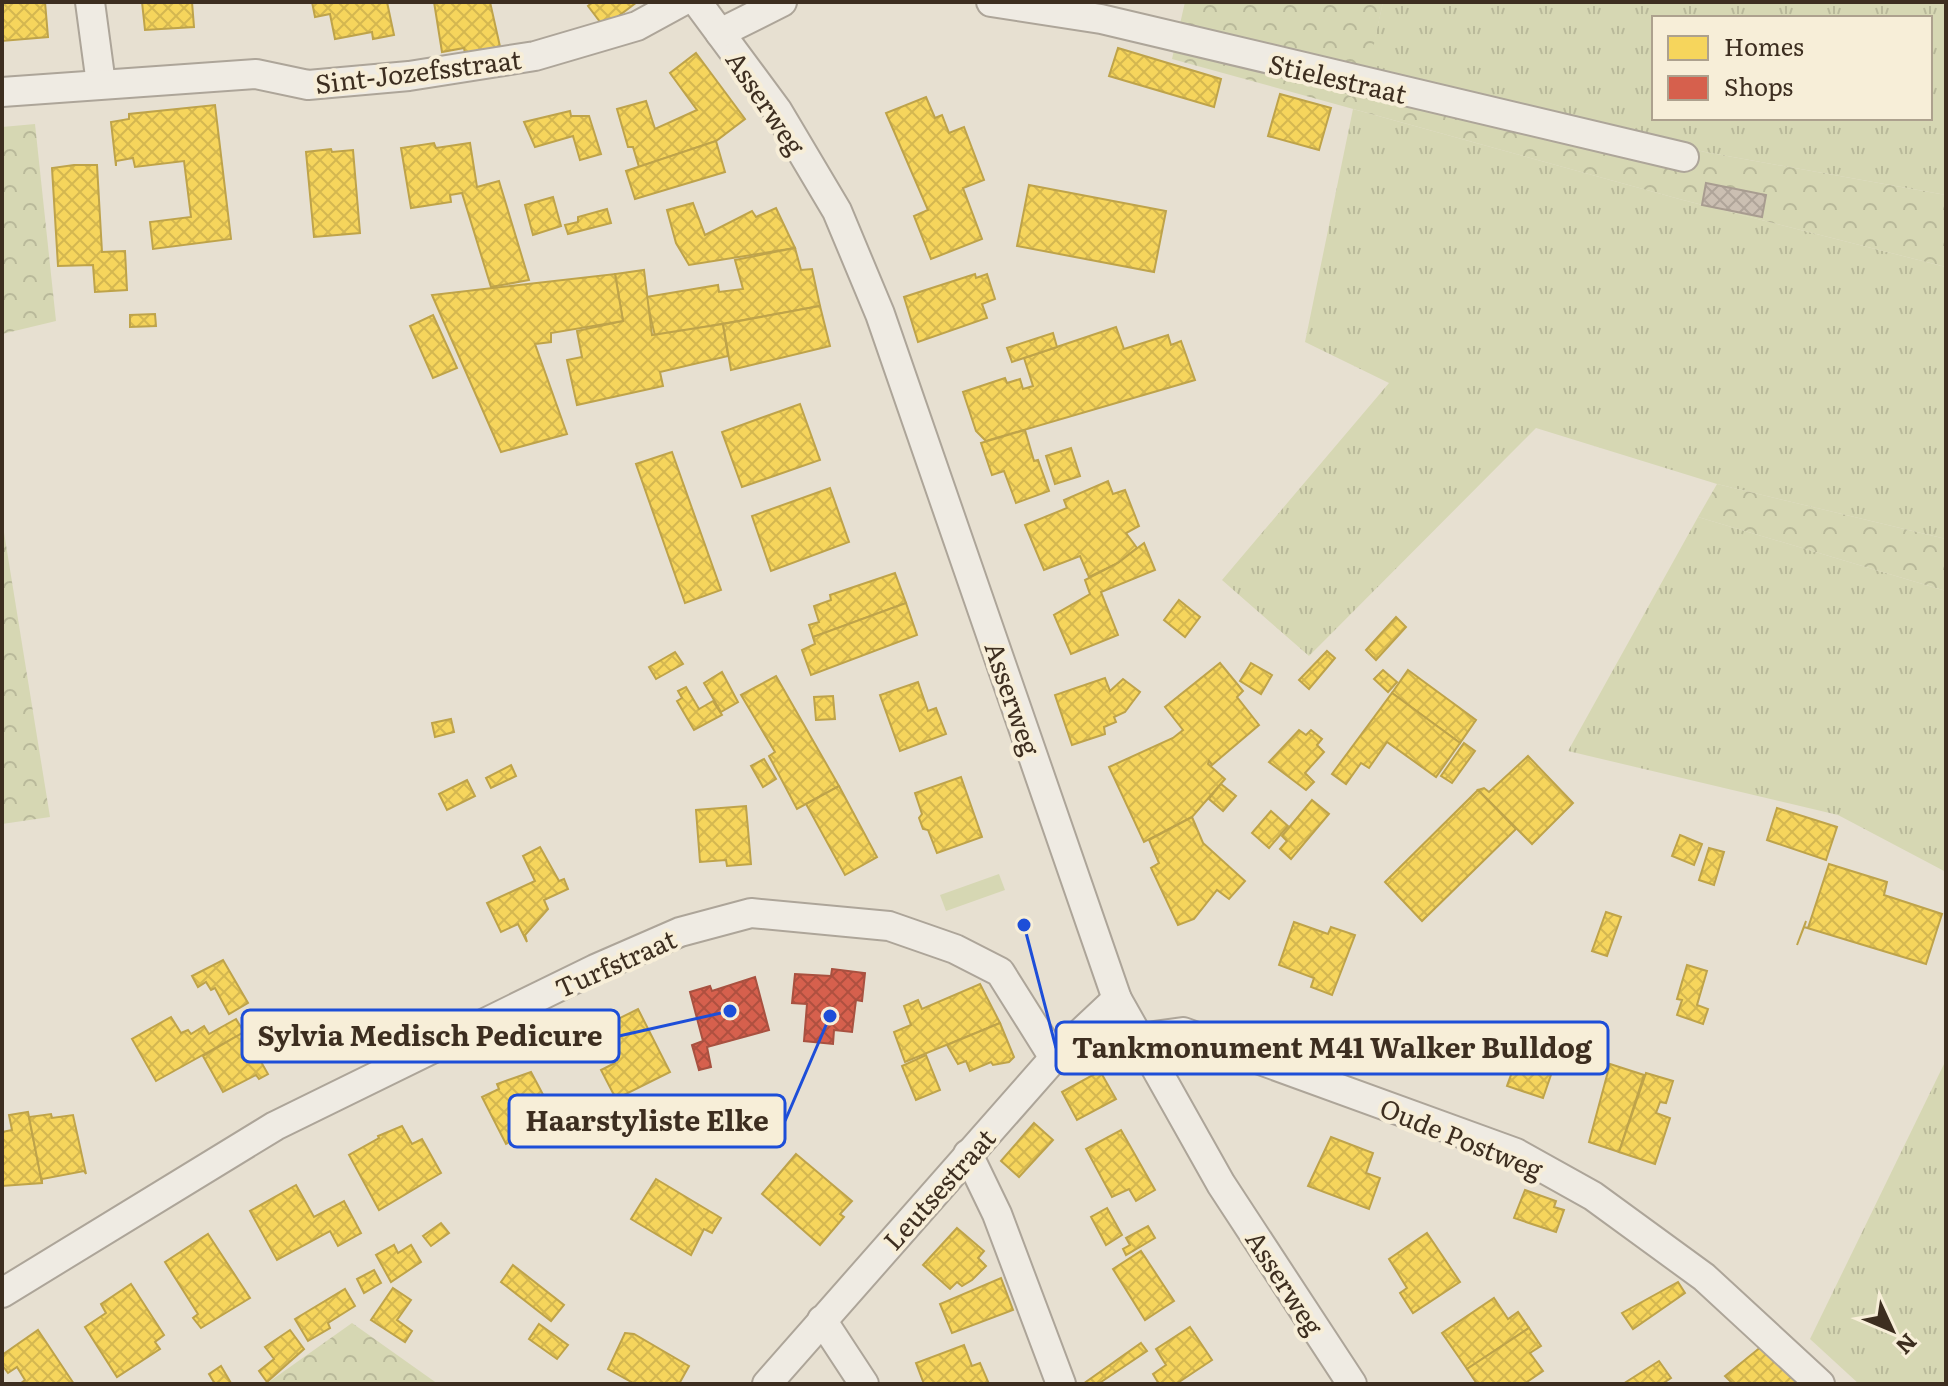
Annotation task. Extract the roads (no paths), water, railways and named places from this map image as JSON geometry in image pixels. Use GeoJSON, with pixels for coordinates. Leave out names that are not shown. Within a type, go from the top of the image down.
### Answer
{"type":"FeatureCollection","features":[{"type":"Feature","properties":{"kind":"street"},"geometry":{"type":"LineString","coordinates":[[90,2],[101,84]]}},
{"type":"Feature","properties":{"kind":"street","name":"Sint-Jozefsstraat"},"geometry":{"type":"LineString","coordinates":[[2,92],[256,74],[308,85],[409,76],[535,56],[637,26],[681,2]]}},
{"type":"Feature","properties":{"kind":"street","name":"Asserweg"},"geometry":{"type":"LineString","coordinates":[[697,2],[777,110],[837,211],[874,299],[1117,999],[1221,1184],[1352,1384]]}},
{"type":"Feature","properties":{"kind":"street"},"geometry":{"type":"LineString","coordinates":[[720,33],[782,2]]}},
{"type":"Feature","properties":{"kind":"street","name":"Stielestraat"},"geometry":{"type":"LineString","coordinates":[[991,2],[1101,19],[1684,157]]}},
{"type":"Feature","properties":{"kind":"street","name":"Turfstraat"},"geometry":{"type":"LineString","coordinates":[[2,1293],[275,1126],[595,969],[680,932],[751,913],[889,926],[955,949],[1000,972],[1054,1058]]}},
{"type":"Feature","properties":{"kind":"street","name":"Leutsestraat"},"geometry":{"type":"LineString","coordinates":[[767,1384],[1054,1058],[1117,999]]}},
{"type":"Feature","properties":{"kind":"street","name":"Oude Postweg"},"geometry":{"type":"LineString","coordinates":[[1139,1038],[1183,1032],[1516,1153],[1593,1196],[1704,1277],[1820,1384]]}},
{"type":"Feature","properties":{"kind":"street"},"geometry":{"type":"LineString","coordinates":[[968,1154],[997,1214],[1061,1384]]}},
{"type":"Feature","properties":{"kind":"street"},"geometry":{"type":"LineString","coordinates":[[822,1320],[864,1384]]}},
{"type":"Feature","properties":{"kind":"place","name":"Tankmonument M41 Walker Bulldog"},"geometry":{"type":"Point","coordinates":[1024,925]}},
{"type":"Feature","properties":{"kind":"place","name":"Sylvia Medisch Pedicure"},"geometry":{"type":"Point","coordinates":[730,1011]}},
{"type":"Feature","properties":{"kind":"place","name":"Haarstyliste Elke"},"geometry":{"type":"Point","coordinates":[830,1016]}}]}
